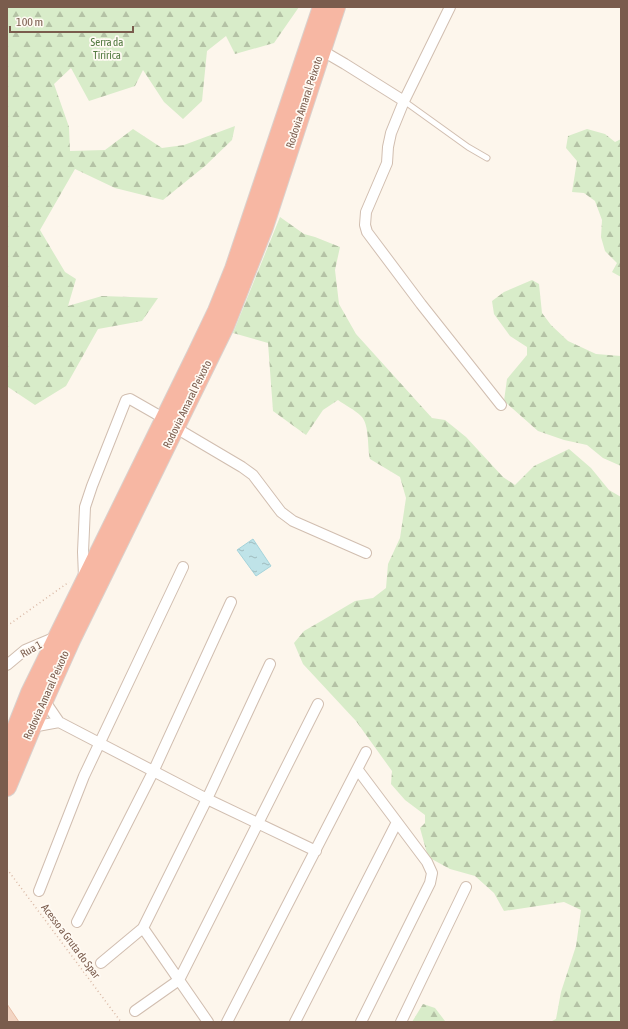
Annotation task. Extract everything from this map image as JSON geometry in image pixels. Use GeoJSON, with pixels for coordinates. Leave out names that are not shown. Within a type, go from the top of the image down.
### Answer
{"type":"FeatureCollection","features":[{"type":"Feature","properties":{"kind":"highway","name":"Rodovia Amaral Peixoto"},"geometry":{"type":"LineString","coordinates":[[7,788],[44,700],[170,424],[234,269],[322,7]]}},
{"type":"Feature","properties":{"kind":"highway","name":"Rodovia Amaral Peixoto"},"geometry":{"type":"LineString","coordinates":[[7,751],[30,694],[58,636],[84,576],[101,549],[225,326],[253,257],[336,7]]}},
{"type":"Feature","properties":{"kind":"street"},"geometry":{"type":"LineString","coordinates":[[450,7],[404,101],[391,133],[387,163],[366,212],[365,225],[367,232],[421,304],[502,405]]}},
{"type":"Feature","properties":{"kind":"street"},"geometry":{"type":"LineString","coordinates":[[321,50],[404,101]]}},
{"type":"Feature","properties":{"kind":"street"},"geometry":{"type":"LineString","coordinates":[[84,576],[83,552],[85,507],[101,461],[126,400],[130,399],[253,475],[281,512],[293,521],[366,553]]}},
{"type":"Feature","properties":{"kind":"street"},"geometry":{"type":"LineString","coordinates":[[83,552],[101,549]]}},
{"type":"Feature","properties":{"kind":"street"},"geometry":{"type":"LineString","coordinates":[[39,891],[84,776],[183,567]]}},
{"type":"Feature","properties":{"kind":"street"},"geometry":{"type":"LineString","coordinates":[[77,922],[153,772],[231,602]]}},
{"type":"Feature","properties":{"kind":"street","name":"Rua 1"},"geometry":{"type":"LineString","coordinates":[[7,665],[25,650],[58,636]]}},
{"type":"Feature","properties":{"kind":"street"},"geometry":{"type":"LineString","coordinates":[[102,963],[143,928],[207,799],[270,664]]}},
{"type":"Feature","properties":{"kind":"street"},"geometry":{"type":"LineString","coordinates":[[44,700],[59,722],[153,772],[316,851]]}},
{"type":"Feature","properties":{"kind":"street"},"geometry":{"type":"LineString","coordinates":[[135,1011],[179,980],[318,704]]}},
{"type":"Feature","properties":{"kind":"street"},"geometry":{"type":"LineString","coordinates":[[32,727],[59,722]]}},
{"type":"Feature","properties":{"kind":"street"},"geometry":{"type":"LineString","coordinates":[[227,1022],[366,752]]}},
{"type":"Feature","properties":{"kind":"street"},"geometry":{"type":"LineString","coordinates":[[358,770],[427,862],[432,872],[430,883],[361,1022]]}},
{"type":"Feature","properties":{"kind":"street"},"geometry":{"type":"LineString","coordinates":[[294,1022],[397,822]]}},
{"type":"Feature","properties":{"kind":"street"},"geometry":{"type":"LineString","coordinates":[[401,1022],[466,887]]}},
{"type":"Feature","properties":{"kind":"street"},"geometry":{"type":"LineString","coordinates":[[143,928],[208,1022]]}},
{"type":"Feature","properties":{"kind":"lane"},"geometry":{"type":"LineString","coordinates":[[404,101],[468,147],[487,158]]}},
{"type":"Feature","properties":{"kind":"path"},"geometry":{"type":"LineString","coordinates":[[7,626],[68,584],[84,576]]}},
{"type":"Feature","properties":{"kind":"path","name":"Acesso a Gruta do Spar"},"geometry":{"type":"LineString","coordinates":[[7,869],[121,1022]]}},
{"type":"Feature","properties":{"kind":"green space","name":"Serra da Tiririca"},"geometry":{"type":"Polygon","coordinates":[[[7,7],[299,7],[274,43],[235,54],[226,36],[207,51],[202,101],[183,119],[164,102],[143,70],[135,86],[89,101],[71,68],[54,84],[69,127],[70,151],[105,150],[133,129],[162,148],[184,145],[235,126],[232,140],[205,166],[163,200],[115,188],[75,169],[40,230],[65,272],[76,279],[68,306],[102,296],[158,298],[142,321],[98,329],[66,386],[35,405],[7,387],[7,7]]]}},
{"type":"Feature","properties":{"kind":"green space"},"geometry":{"type":"Polygon","coordinates":[[[587,129],[605,134],[615,142],[621,139],[621,277],[612,272],[617,263],[605,251],[601,237],[602,220],[595,201],[584,193],[572,192],[577,161],[566,148],[568,136],[587,129]]]}},
{"type":"Feature","properties":{"kind":"green space"},"geometry":{"type":"Polygon","coordinates":[[[280,217],[304,234],[340,247],[335,270],[339,304],[356,334],[432,418],[445,420],[466,437],[503,477],[515,485],[534,466],[569,449],[591,468],[609,490],[621,497],[621,1022],[550,1022],[556,1019],[561,992],[576,946],[581,910],[564,902],[504,911],[494,893],[475,876],[450,869],[428,857],[420,828],[425,823],[425,815],[405,800],[391,784],[392,771],[356,721],[303,664],[294,643],[304,631],[355,601],[373,598],[386,588],[388,564],[400,538],[406,498],[400,477],[370,459],[367,431],[364,420],[361,416],[338,400],[323,410],[306,435],[273,411],[268,343],[233,333],[280,217]]]}},
{"type":"Feature","properties":{"kind":"green space"},"geometry":{"type":"Polygon","coordinates":[[[532,280],[539,284],[542,313],[551,325],[568,341],[596,354],[621,356],[621,466],[603,458],[587,445],[564,440],[538,431],[504,401],[507,379],[527,355],[527,347],[510,336],[494,314],[492,301],[504,292],[532,280]]]}},
{"type":"Feature","properties":{"kind":"green space"},"geometry":{"type":"Polygon","coordinates":[[[423,1004],[435,1008],[445,1021],[448,1022],[412,1022],[423,1004]]]}},
{"type":"Feature","properties":{"kind":"water"},"geometry":{"type":"Polygon","coordinates":[[[253,539],[271,566],[256,576],[237,550],[253,539]]]}},
{"type":"Feature","properties":{"kind":"building"},"geometry":{"type":"Polygon","coordinates":[[[7,1004],[19,1022],[7,1022],[7,1004]]]}}]}
